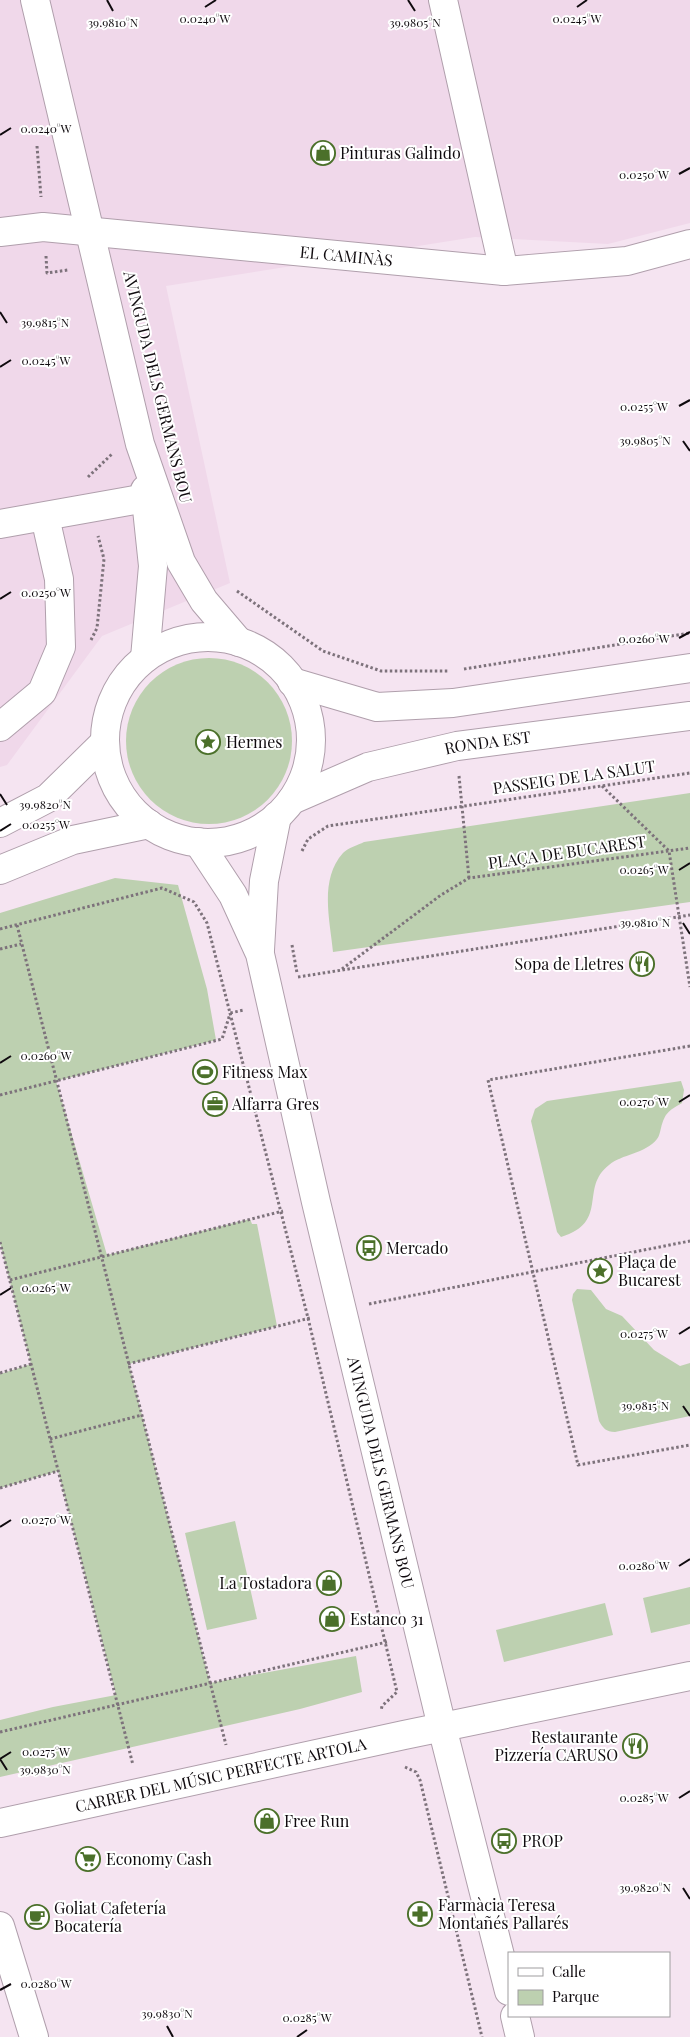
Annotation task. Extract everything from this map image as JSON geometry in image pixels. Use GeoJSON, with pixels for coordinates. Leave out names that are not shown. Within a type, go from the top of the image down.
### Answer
{"type":"FeatureCollection","features":[{"type":"Feature","properties":{"kind":"street","name":"AVINGUDA DELS GERMANS BOU"},"geometry":{"type":"LineString","coordinates":[[35,0],[89,231],[127,448],[146,498],[153,566],[145,658]]}},
{"type":"Feature","properties":{"kind":"street"},"geometry":{"type":"LineString","coordinates":[[443,0],[504,271]]}},
{"type":"Feature","properties":{"kind":"street","name":"EL CAMINÀS"},"geometry":{"type":"LineString","coordinates":[[0,232],[43,227],[504,271],[627,261],[690,244]]}},
{"type":"Feature","properties":{"kind":"street","name":"AVINGUDA DELS GERMANS BOU"},"geometry":{"type":"LineString","coordinates":[[127,448],[181,562],[204,601],[239,642],[266,655],[282,669],[292,682],[307,713],[311,741],[306,770],[285,808],[264,881],[260,954]]}},
{"type":"Feature","properties":{"kind":"street"},"geometry":{"type":"LineString","coordinates":[[0,524],[146,498]]}},
{"type":"Feature","properties":{"kind":"street"},"geometry":{"type":"LineString","coordinates":[[0,727],[42,692],[62,647],[59,579],[45,517]]}},
{"type":"Feature","properties":{"kind":"street","name":"RONDA EST"},"geometry":{"type":"LineString","coordinates":[[239,642],[212,637],[190,639],[168,645],[145,658],[128,674],[115,695],[107,721],[105,742],[108,765],[117,788],[134,811],[149,824],[163,833],[180,839],[215,843],[240,838],[258,830],[285,808],[368,767],[457,746],[690,716]]}},
{"type":"Feature","properties":{"kind":"street"},"geometry":{"type":"LineString","coordinates":[[292,682],[377,707],[453,703],[690,668]]}},
{"type":"Feature","properties":{"kind":"street"},"geometry":{"type":"LineString","coordinates":[[0,823],[48,798],[105,742]]}},
{"type":"Feature","properties":{"kind":"street"},"geometry":{"type":"LineString","coordinates":[[0,870],[73,840],[149,824]]}},
{"type":"Feature","properties":{"kind":"street","name":"AVINGUDA DELS GERMANS BOU"},"geometry":{"type":"LineString","coordinates":[[198,842],[233,895],[260,954],[316,1202],[442,1727],[508,1987]]}},
{"type":"Feature","properties":{"kind":"street","name":"CARRER DEL MÚSIC PERFECTE ARTOLA"},"geometry":{"type":"LineString","coordinates":[[0,1823],[385,1739],[690,1676]]}},
{"type":"Feature","properties":{"kind":"street"},"geometry":{"type":"LineString","coordinates":[[0,1926],[34,2037]]}},
{"type":"Feature","properties":{"kind":"street"},"geometry":{"type":"LineString","coordinates":[[515,2017],[520,2037]]}},
{"type":"Feature","properties":{"kind":"path"},"geometry":{"type":"LineString","coordinates":[[37,141],[47,274],[70,270]]}},
{"type":"Feature","properties":{"kind":"path"},"geometry":{"type":"LineString","coordinates":[[88,646],[97,628],[104,559],[85,480],[127,448]]}},
{"type":"Feature","properties":{"kind":"path"},"geometry":{"type":"LineString","coordinates":[[236,590],[323,651],[381,671],[451,671]]}},
{"type":"Feature","properties":{"kind":"path"},"geometry":{"type":"LineString","coordinates":[[460,670],[690,633]]}},
{"type":"Feature","properties":{"kind":"path","name":"PASSEIG DE LA SALUT"},"geometry":{"type":"LineString","coordinates":[[462,806],[690,773]]}},
{"type":"Feature","properties":{"kind":"path","name":"PLAÇA DE BUCAREST"},"geometry":{"type":"LineString","coordinates":[[601,786],[669,851],[690,986]]}},
{"type":"Feature","properties":{"kind":"path","name":"PLAÇA DE BUCAREST"},"geometry":{"type":"LineString","coordinates":[[462,806],[469,878]]}},
{"type":"Feature","properties":{"kind":"path","name":"PLAÇA DE BUCAREST"},"geometry":{"type":"LineString","coordinates":[[340,970],[441,894],[469,878],[690,848]]}},
{"type":"Feature","properties":{"kind":"path","name":"PLAÇA DE BUCAREST"},"geometry":{"type":"LineString","coordinates":[[298,977],[690,915]]}},
{"type":"Feature","properties":{"kind":"path"},"geometry":{"type":"LineString","coordinates":[[17,925],[232,1772]]}},
{"type":"Feature","properties":{"kind":"path"},"geometry":{"type":"LineString","coordinates":[[0,949],[21,944]]}},
{"type":"Feature","properties":{"kind":"path"},"geometry":{"type":"LineString","coordinates":[[0,1094],[222,1039],[230,1013],[282,1211],[397,1692],[382,1706],[380,1718],[388,1758],[393,1765],[408,1767],[416,1772],[420,1780],[482,2037]]}},
{"type":"Feature","properties":{"kind":"path"},"geometry":{"type":"LineString","coordinates":[[690,1046],[488,1080],[578,1465],[690,1445]]}},
{"type":"Feature","properties":{"kind":"path"},"geometry":{"type":"LineString","coordinates":[[10,1280],[316,1202]]}},
{"type":"Feature","properties":{"kind":"path"},"geometry":{"type":"LineString","coordinates":[[128,1364],[342,1310],[690,1240]]}},
{"type":"Feature","properties":{"kind":"path"},"geometry":{"type":"LineString","coordinates":[[0,1242],[140,1792]]}},
{"type":"Feature","properties":{"kind":"path"},"geometry":{"type":"LineString","coordinates":[[0,1373],[31,1364]]}},
{"type":"Feature","properties":{"kind":"path"},"geometry":{"type":"LineString","coordinates":[[50,1439],[142,1415]]}},
{"type":"Feature","properties":{"kind":"path"},"geometry":{"type":"LineString","coordinates":[[0,1488],[58,1471]]}},
{"type":"Feature","properties":{"kind":"path"},"geometry":{"type":"LineString","coordinates":[[0,1732],[420,1635]]}},
{"type":"Feature","properties":{"kind":"shaded area"},"geometry":{"type":"Polygon","coordinates":[[[0,0],[690,0],[690,223],[608,244],[475,237],[166,286],[230,583],[102,636],[7,765],[0,767],[0,0]]]}},
{"type":"Feature","properties":{"kind":"green space"},"geometry":{"type":"Polygon","coordinates":[[[217,658],[241,664],[268,682],[286,709],[291,725],[291,757],[286,773],[268,800],[255,810],[233,821],[201,824],[177,818],[156,805],[145,794],[129,765],[126,733],[132,709],[145,688],[156,677],[185,661],[217,658]]]}},
{"type":"Feature","properties":{"kind":"green space"},"geometry":{"type":"Polygon","coordinates":[[[690,793],[690,902],[333,952],[328,901],[331,875],[343,853],[364,842],[690,793]]]}},
{"type":"Feature","properties":{"kind":"green space"},"geometry":{"type":"Polygon","coordinates":[[[115,878],[178,885],[207,989],[216,1040],[56,1081],[107,1255],[250,1219],[252,1224],[257,1224],[277,1326],[129,1364],[210,1683],[356,1656],[362,1692],[300,1709],[0,1777],[0,1720],[53,1707],[116,1695],[58,1471],[0,1488],[0,1374],[31,1364],[0,1243],[0,913],[115,878]]]}},
{"type":"Feature","properties":{"kind":"green space"},"geometry":{"type":"Polygon","coordinates":[[[681,1081],[684,1090],[682,1103],[670,1110],[662,1123],[658,1138],[646,1148],[614,1161],[600,1174],[590,1214],[585,1223],[576,1231],[561,1237],[557,1232],[531,1121],[535,1109],[547,1101],[681,1081]]]}},
{"type":"Feature","properties":{"kind":"green space"},"geometry":{"type":"Polygon","coordinates":[[[577,1289],[591,1290],[606,1309],[622,1316],[654,1350],[680,1366],[690,1363],[690,1416],[615,1432],[603,1428],[599,1421],[572,1300],[573,1294],[577,1289]]]}},
{"type":"Feature","properties":{"kind":"green space"},"geometry":{"type":"Polygon","coordinates":[[[235,1521],[257,1619],[207,1630],[185,1533],[235,1521]]]}},
{"type":"Feature","properties":{"kind":"green space"},"geometry":{"type":"Polygon","coordinates":[[[690,1587],[690,1624],[651,1633],[643,1598],[690,1587]]]}},
{"type":"Feature","properties":{"kind":"green space"},"geometry":{"type":"Polygon","coordinates":[[[605,1603],[613,1635],[504,1662],[496,1630],[605,1603]]]}},
{"type":"Feature","properties":{"kind":"place","name":"Pinturas Galindo"},"geometry":{"type":"Point","coordinates":[323,153]}},
{"type":"Feature","properties":{"kind":"place","name":"Hermes"},"geometry":{"type":"Point","coordinates":[208,742]}},
{"type":"Feature","properties":{"kind":"place","name":"Sopa de Lletres"},"geometry":{"type":"Point","coordinates":[642,964]}},
{"type":"Feature","properties":{"kind":"place","name":"Fitness Max"},"geometry":{"type":"Point","coordinates":[205,1072]}},
{"type":"Feature","properties":{"kind":"place","name":"Alfarra Gres"},"geometry":{"type":"Point","coordinates":[215,1104]}},
{"type":"Feature","properties":{"kind":"place","name":"Mercado"},"geometry":{"type":"Point","coordinates":[369,1248]}},
{"type":"Feature","properties":{"kind":"place","name":"Plaça de Bucarest"},"geometry":{"type":"Point","coordinates":[600,1271]}},
{"type":"Feature","properties":{"kind":"place","name":"La Tostadora"},"geometry":{"type":"Point","coordinates":[329,1583]}},
{"type":"Feature","properties":{"kind":"place","name":"Estanco 31"},"geometry":{"type":"Point","coordinates":[332,1619]}},
{"type":"Feature","properties":{"kind":"place","name":"Restaurante Pizzería CARUSO"},"geometry":{"type":"Point","coordinates":[635,1746]}},
{"type":"Feature","properties":{"kind":"place","name":"Free Run"},"geometry":{"type":"Point","coordinates":[267,1821]}},
{"type":"Feature","properties":{"kind":"place","name":"PROP"},"geometry":{"type":"Point","coordinates":[504,1841]}},
{"type":"Feature","properties":{"kind":"place","name":"Economy Cash"},"geometry":{"type":"Point","coordinates":[88,1859]}},
{"type":"Feature","properties":{"kind":"place","name":"Farmàcia Teresa Montañés Pallarés"},"geometry":{"type":"Point","coordinates":[420,1914]}},
{"type":"Feature","properties":{"kind":"place","name":"Goliat Cafetería Bocatería"},"geometry":{"type":"Point","coordinates":[37,1917]}}]}
